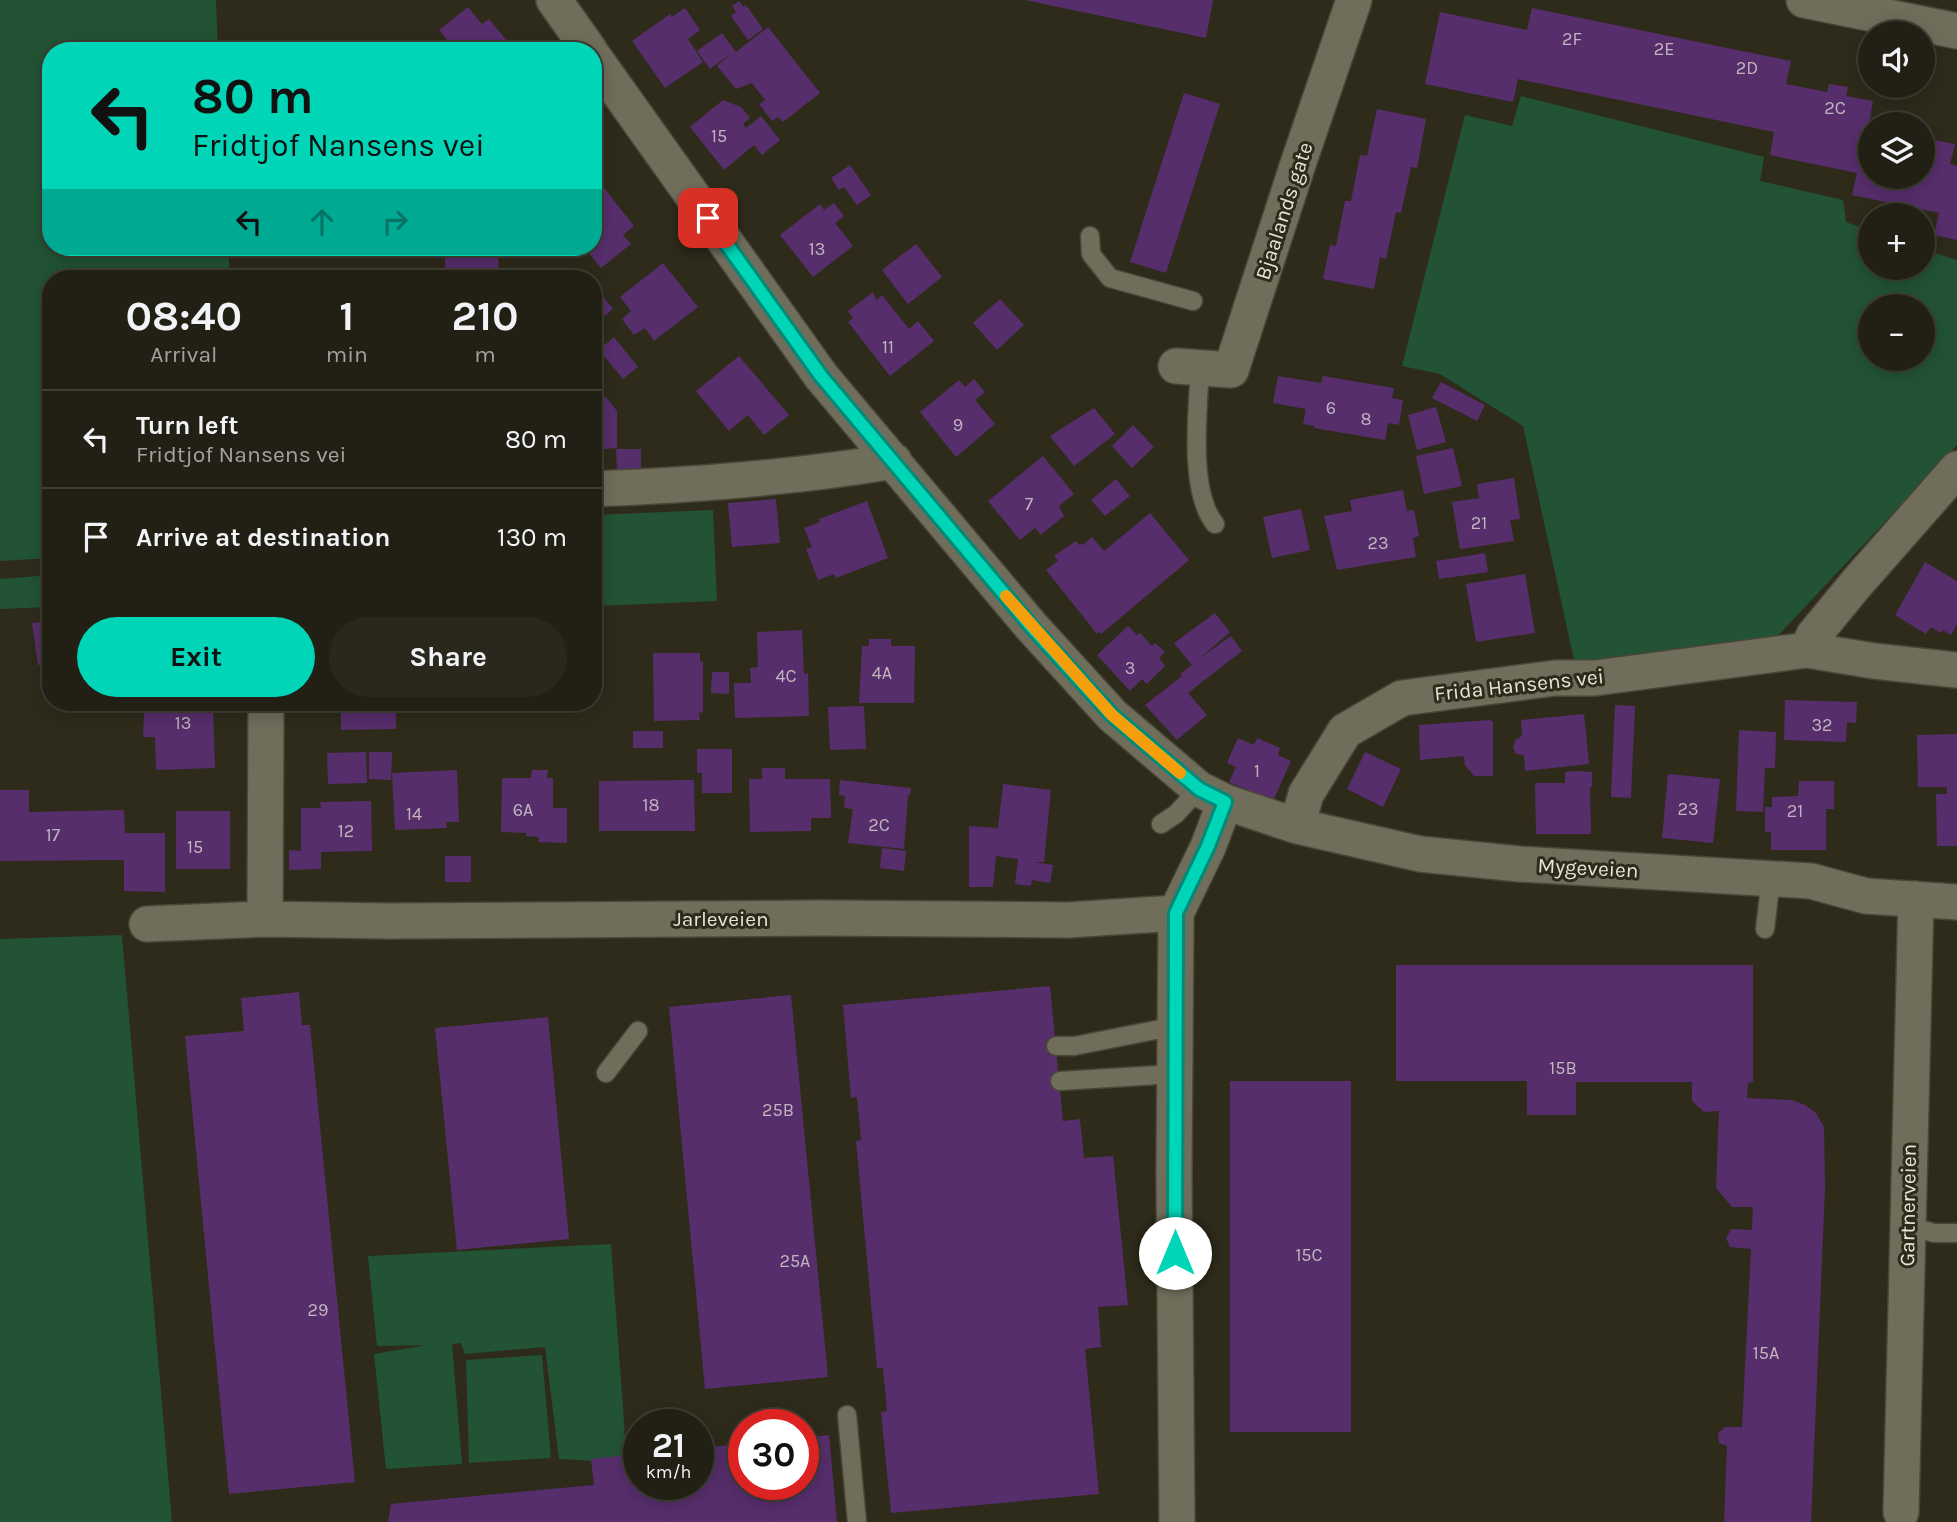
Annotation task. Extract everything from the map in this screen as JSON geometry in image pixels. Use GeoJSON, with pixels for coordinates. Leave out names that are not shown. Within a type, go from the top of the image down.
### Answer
{"type":"FeatureCollection","features":[{"type":"Feature","properties":{"kind":"street"},"geometry":{"type":"LineString","coordinates":[[554,0],[584,42]]}},
{"type":"Feature","properties":{"kind":"street","name":"Bjaalands gate"},"geometry":{"type":"LineString","coordinates":[[1188,367],[1231,370],[1354,0]]}},
{"type":"Feature","properties":{"kind":"street"},"geometry":{"type":"LineString","coordinates":[[1804,0],[1957,31]]}},
{"type":"Feature","properties":{"kind":"street"},"geometry":{"type":"LineString","coordinates":[[602,69],[821,376],[1031,626],[1112,715],[1212,795],[1208,846],[1176,913],[1174,1074],[1177,1522]]}},
{"type":"Feature","properties":{"kind":"street"},"geometry":{"type":"LineString","coordinates":[[602,489],[702,485],[821,473],[894,461]]}},
{"type":"Feature","properties":{"kind":"street"},"geometry":{"type":"LineString","coordinates":[[1807,650],[1814,635],[1856,584],[1957,470]]}},
{"type":"Feature","properties":{"kind":"street","name":"Frida Hansens vei"},"geometry":{"type":"LineString","coordinates":[[1297,826],[1306,794],[1345,731],[1402,698],[1555,678],[1595,678],[1807,650],[1957,670]]}},
{"type":"Feature","properties":{"kind":"street"},"geometry":{"type":"LineString","coordinates":[[265,919],[266,711]]}},
{"type":"Feature","properties":{"kind":"street","name":"Mygeveien"},"geometry":{"type":"LineString","coordinates":[[1212,795],[1297,826],[1420,854],[1519,864],[1811,881],[1866,895],[1957,902]]}},
{"type":"Feature","properties":{"kind":"street","name":"Gartnerveien"},"geometry":{"type":"LineString","coordinates":[[1901,1519],[1916,899]]}},
{"type":"Feature","properties":{"kind":"street","name":"Jarleveien"},"geometry":{"type":"LineString","coordinates":[[147,924],[265,919],[1068,920],[1176,913]]}},
{"type":"Feature","properties":{"kind":"lane"},"geometry":{"type":"LineString","coordinates":[[1090,236],[1091,254],[1110,278],[1193,301]]}},
{"type":"Feature","properties":{"kind":"lane"},"geometry":{"type":"LineString","coordinates":[[1188,367],[1197,460],[1207,514],[1215,524]]}},
{"type":"Feature","properties":{"kind":"lane"},"geometry":{"type":"LineString","coordinates":[[1161,824],[1212,795]]}},
{"type":"Feature","properties":{"kind":"lane"},"geometry":{"type":"LineString","coordinates":[[1765,929],[1771,878]]}},
{"type":"Feature","properties":{"kind":"lane"},"geometry":{"type":"LineString","coordinates":[[1056,1046],[1074,1046],[1176,1027]]}},
{"type":"Feature","properties":{"kind":"lane"},"geometry":{"type":"LineString","coordinates":[[606,1073],[638,1031]]}},
{"type":"Feature","properties":{"kind":"lane"},"geometry":{"type":"LineString","coordinates":[[1060,1081],[1174,1074]]}},
{"type":"Feature","properties":{"kind":"lane"},"geometry":{"type":"LineString","coordinates":[[1908,1226],[1934,1233],[1957,1233]]}},
{"type":"Feature","properties":{"kind":"lane"},"geometry":{"type":"LineString","coordinates":[[848,1415],[857,1522]]}},
{"type":"Feature","properties":{"kind":"green space"},"geometry":{"type":"Polygon","coordinates":[[[0,0],[216,0],[218,42],[42,42],[42,256],[229,256],[229,270],[42,270],[42,559],[0,561],[0,0]]]}},
{"type":"Feature","properties":{"kind":"green space"},"geometry":{"type":"Polygon","coordinates":[[[1521,96],[1764,157],[1760,181],[1843,200],[1846,222],[1858,226],[1858,280],[1935,280],[1935,253],[1957,260],[1957,445],[1773,641],[1593,662],[1574,660],[1523,426],[1440,374],[1402,366],[1465,115],[1512,126],[1521,96]]]}},
{"type":"Feature","properties":{"kind":"green space"},"geometry":{"type":"Polygon","coordinates":[[[713,510],[717,601],[602,606],[602,515],[713,510]]]}},
{"type":"Feature","properties":{"kind":"green space"},"geometry":{"type":"Polygon","coordinates":[[[42,576],[42,607],[0,609],[0,579],[42,576]]]}},
{"type":"Feature","properties":{"kind":"green space"},"geometry":{"type":"Polygon","coordinates":[[[122,935],[172,1522],[0,1522],[0,939],[122,935]]]}},
{"type":"Feature","properties":{"kind":"green space"},"geometry":{"type":"Polygon","coordinates":[[[611,1244],[623,1409],[623,1463],[559,1459],[545,1347],[465,1354],[461,1343],[452,1344],[462,1464],[386,1469],[374,1354],[427,1345],[377,1346],[368,1256],[611,1244]]]}},
{"type":"Feature","properties":{"kind":"green space"},"geometry":{"type":"Polygon","coordinates":[[[542,1355],[551,1458],[469,1463],[466,1360],[542,1355]]]}},
{"type":"Feature","properties":{"kind":"building"},"geometry":{"type":"Polygon","coordinates":[[[1025,0],[1213,0],[1206,38],[1025,0]]]}},
{"type":"Feature","properties":{"kind":"building"},"geometry":{"type":"Polygon","coordinates":[[[739,1],[743,7],[746,5],[763,29],[748,40],[731,16],[736,12],[732,6],[739,1]]]}},
{"type":"Feature","properties":{"kind":"building"},"geometry":{"type":"Polygon","coordinates":[[[468,7],[482,24],[489,19],[508,42],[443,42],[447,39],[439,30],[468,7]]]}},
{"type":"Feature","properties":{"kind":"building"},"geometry":{"type":"Polygon","coordinates":[[[685,8],[700,30],[688,39],[703,62],[665,88],[632,41],[670,14],[672,17],[685,8]]]}},
{"type":"Feature","properties":{"kind":"building"},"geometry":{"type":"Polygon","coordinates":[[[1532,8],[1791,61],[1786,84],[1827,92],[1829,84],[1848,87],[1846,96],[1873,101],[1871,112],[1858,112],[1858,189],[1935,189],[1935,140],[1955,144],[1950,164],[1957,166],[1957,240],[1935,235],[1939,213],[1935,212],[1935,203],[1891,203],[1852,195],[1857,173],[1770,155],[1774,132],[1518,79],[1513,102],[1425,84],[1440,12],[1527,30],[1532,8]]]}},
{"type":"Feature","properties":{"kind":"building"},"geometry":{"type":"Polygon","coordinates":[[[768,27],[820,93],[783,122],[778,117],[772,121],[759,104],[765,100],[752,83],[736,89],[717,66],[732,53],[710,69],[697,51],[722,33],[736,52],[768,27]]]}},
{"type":"Feature","properties":{"kind":"building"},"geometry":{"type":"Polygon","coordinates":[[[1184,93],[1220,104],[1166,273],[1130,262],[1184,93]]]}},
{"type":"Feature","properties":{"kind":"building"},"geometry":{"type":"Polygon","coordinates":[[[723,100],[741,107],[750,118],[743,124],[746,128],[761,116],[780,140],[762,155],[754,145],[724,170],[690,127],[723,100]]]}},
{"type":"Feature","properties":{"kind":"building"},"geometry":{"type":"Polygon","coordinates":[[[1377,109],[1426,119],[1417,168],[1411,167],[1401,213],[1396,212],[1386,259],[1380,257],[1374,289],[1323,279],[1330,245],[1336,246],[1345,201],[1351,201],[1360,155],[1367,156],[1377,109]]]}},
{"type":"Feature","properties":{"kind":"building"},"geometry":{"type":"Polygon","coordinates":[[[850,165],[871,195],[857,205],[844,187],[839,190],[831,178],[850,165]]]}},
{"type":"Feature","properties":{"kind":"building"},"geometry":{"type":"Polygon","coordinates":[[[602,185],[634,226],[623,235],[631,244],[601,268],[591,256],[602,256],[602,185]]]}},
{"type":"Feature","properties":{"kind":"building"},"geometry":{"type":"Polygon","coordinates":[[[834,203],[844,216],[835,223],[853,246],[813,277],[780,235],[820,204],[824,210],[834,203]]]}},
{"type":"Feature","properties":{"kind":"building"},"geometry":{"type":"Polygon","coordinates":[[[916,244],[942,277],[908,304],[882,270],[916,244]]]}},
{"type":"Feature","properties":{"kind":"building"},"geometry":{"type":"Polygon","coordinates":[[[445,256],[498,256],[499,270],[445,270],[445,256]]]}},
{"type":"Feature","properties":{"kind":"building"},"geometry":{"type":"Polygon","coordinates":[[[663,263],[698,307],[654,341],[645,328],[634,335],[622,319],[631,311],[620,297],[663,263]]]}},
{"type":"Feature","properties":{"kind":"building"},"geometry":{"type":"Polygon","coordinates":[[[873,292],[876,300],[882,295],[909,329],[918,321],[934,341],[890,376],[848,322],[853,318],[848,311],[873,292]]]}},
{"type":"Feature","properties":{"kind":"building"},"geometry":{"type":"Polygon","coordinates":[[[602,295],[613,309],[602,318],[602,295]]]}},
{"type":"Feature","properties":{"kind":"building"},"geometry":{"type":"Polygon","coordinates":[[[1000,299],[1024,325],[997,350],[973,323],[1000,299]]]}},
{"type":"Feature","properties":{"kind":"building"},"geometry":{"type":"Polygon","coordinates":[[[614,337],[638,367],[623,379],[602,354],[602,347],[614,337]]]}},
{"type":"Feature","properties":{"kind":"building"},"geometry":{"type":"Polygon","coordinates":[[[739,356],[789,415],[764,435],[748,415],[729,431],[696,391],[739,356]]]}},
{"type":"Feature","properties":{"kind":"building"},"geometry":{"type":"Polygon","coordinates":[[[1278,376],[1321,383],[1323,376],[1394,388],[1392,398],[1403,400],[1399,425],[1388,423],[1385,440],[1303,424],[1306,409],[1273,403],[1278,376]]]}},
{"type":"Feature","properties":{"kind":"building"},"geometry":{"type":"Polygon","coordinates":[[[974,379],[985,392],[975,400],[995,424],[956,457],[920,412],[959,380],[965,387],[974,379]]]}},
{"type":"Feature","properties":{"kind":"building"},"geometry":{"type":"Polygon","coordinates":[[[1441,382],[1485,405],[1477,421],[1432,398],[1441,382]]]}},
{"type":"Feature","properties":{"kind":"building"},"geometry":{"type":"Polygon","coordinates":[[[602,397],[606,397],[617,411],[617,448],[602,449],[602,397]]]}},
{"type":"Feature","properties":{"kind":"building"},"geometry":{"type":"Polygon","coordinates":[[[1436,407],[1446,442],[1417,450],[1408,415],[1436,407]]]}},
{"type":"Feature","properties":{"kind":"building"},"geometry":{"type":"Polygon","coordinates":[[[1094,408],[1115,434],[1074,466],[1050,436],[1094,408]]]}},
{"type":"Feature","properties":{"kind":"building"},"geometry":{"type":"Polygon","coordinates":[[[1133,425],[1154,447],[1132,468],[1112,446],[1133,425]]]}},
{"type":"Feature","properties":{"kind":"building"},"geometry":{"type":"Polygon","coordinates":[[[1453,448],[1462,486],[1424,494],[1416,456],[1453,448]]]}},
{"type":"Feature","properties":{"kind":"building"},"geometry":{"type":"Polygon","coordinates":[[[616,449],[641,449],[641,469],[617,470],[616,449]]]}},
{"type":"Feature","properties":{"kind":"building"},"geometry":{"type":"Polygon","coordinates":[[[1043,456],[1074,494],[1059,506],[1064,516],[1041,535],[1035,528],[1020,540],[988,501],[1043,456]]]}},
{"type":"Feature","properties":{"kind":"building"},"geometry":{"type":"Polygon","coordinates":[[[1514,478],[1520,519],[1510,520],[1514,541],[1460,549],[1452,502],[1479,498],[1477,484],[1514,478]]]}},
{"type":"Feature","properties":{"kind":"building"},"geometry":{"type":"Polygon","coordinates":[[[1116,479],[1130,496],[1105,516],[1091,500],[1116,479]]]}},
{"type":"Feature","properties":{"kind":"building"},"geometry":{"type":"Polygon","coordinates":[[[1403,490],[1407,511],[1414,510],[1419,536],[1413,538],[1416,557],[1337,570],[1324,516],[1352,511],[1350,500],[1403,490]]]}},
{"type":"Feature","properties":{"kind":"building"},"geometry":{"type":"Polygon","coordinates":[[[776,499],[780,543],[732,547],[728,503],[776,499]]]}},
{"type":"Feature","properties":{"kind":"building"},"geometry":{"type":"Polygon","coordinates":[[[867,501],[888,558],[836,578],[834,574],[818,580],[806,549],[812,547],[804,528],[820,522],[819,519],[867,501]]]}},
{"type":"Feature","properties":{"kind":"building"},"geometry":{"type":"Polygon","coordinates":[[[1301,509],[1310,550],[1272,558],[1263,517],[1301,509]]]}},
{"type":"Feature","properties":{"kind":"building"},"geometry":{"type":"Polygon","coordinates":[[[1150,513],[1189,560],[1101,634],[1097,634],[1046,570],[1058,561],[1054,556],[1076,541],[1083,545],[1092,537],[1104,551],[1150,513]]]}},
{"type":"Feature","properties":{"kind":"building"},"geometry":{"type":"Polygon","coordinates":[[[1485,553],[1488,572],[1439,579],[1436,561],[1485,553]]]}},
{"type":"Feature","properties":{"kind":"building"},"geometry":{"type":"Polygon","coordinates":[[[1925,562],[1957,581],[1957,624],[1951,635],[1931,627],[1926,634],[1895,615],[1925,562]]]}},
{"type":"Feature","properties":{"kind":"building"},"geometry":{"type":"Polygon","coordinates":[[[1525,574],[1535,633],[1476,642],[1466,584],[1525,574]]]}},
{"type":"Feature","properties":{"kind":"building"},"geometry":{"type":"Polygon","coordinates":[[[1215,613],[1230,632],[1199,659],[1231,636],[1242,651],[1188,693],[1207,715],[1177,740],[1145,705],[1192,665],[1174,643],[1215,613]]]}},
{"type":"Feature","properties":{"kind":"building"},"geometry":{"type":"Polygon","coordinates":[[[42,622],[42,664],[38,665],[32,623],[42,622]]]}},
{"type":"Feature","properties":{"kind":"building"},"geometry":{"type":"Polygon","coordinates":[[[1128,626],[1137,635],[1140,633],[1152,646],[1155,643],[1165,652],[1159,658],[1165,666],[1147,684],[1142,679],[1130,691],[1097,655],[1128,626]]]}},
{"type":"Feature","properties":{"kind":"building"},"geometry":{"type":"Polygon","coordinates":[[[802,630],[804,674],[808,673],[809,716],[735,718],[734,683],[751,683],[750,668],[758,667],[757,632],[802,630]]]}},
{"type":"Feature","properties":{"kind":"building"},"geometry":{"type":"Polygon","coordinates":[[[869,639],[891,639],[891,646],[915,646],[914,703],[859,703],[862,646],[869,646],[869,639]]]}},
{"type":"Feature","properties":{"kind":"building"},"geometry":{"type":"Polygon","coordinates":[[[653,653],[700,653],[700,662],[703,661],[703,713],[699,712],[700,720],[654,721],[653,653]]]}},
{"type":"Feature","properties":{"kind":"building"},"geometry":{"type":"Polygon","coordinates":[[[712,672],[729,672],[729,694],[711,693],[712,672]]]}},
{"type":"Feature","properties":{"kind":"building"},"geometry":{"type":"Polygon","coordinates":[[[1785,700],[1857,702],[1856,723],[1847,722],[1846,742],[1784,740],[1785,700]]]}},
{"type":"Feature","properties":{"kind":"building"},"geometry":{"type":"Polygon","coordinates":[[[1615,705],[1635,706],[1631,798],[1611,797],[1615,705]]]}},
{"type":"Feature","properties":{"kind":"building"},"geometry":{"type":"Polygon","coordinates":[[[864,706],[866,749],[830,750],[828,707],[864,706]]]}},
{"type":"Feature","properties":{"kind":"building"},"geometry":{"type":"Polygon","coordinates":[[[144,711],[213,711],[215,768],[156,770],[155,737],[143,737],[144,711]]]}},
{"type":"Feature","properties":{"kind":"building"},"geometry":{"type":"Polygon","coordinates":[[[341,711],[396,711],[396,729],[341,730],[341,711]]]}},
{"type":"Feature","properties":{"kind":"building"},"geometry":{"type":"Polygon","coordinates":[[[1584,714],[1589,764],[1525,771],[1524,755],[1516,754],[1513,747],[1516,739],[1522,736],[1521,720],[1584,714]]]}},
{"type":"Feature","properties":{"kind":"building"},"geometry":{"type":"Polygon","coordinates":[[[1490,720],[1493,722],[1493,776],[1474,776],[1465,765],[1464,756],[1420,760],[1419,725],[1490,720]]]}},
{"type":"Feature","properties":{"kind":"building"},"geometry":{"type":"Polygon","coordinates":[[[1739,730],[1776,732],[1775,768],[1765,768],[1763,812],[1736,811],[1739,730]]]}},
{"type":"Feature","properties":{"kind":"building"},"geometry":{"type":"Polygon","coordinates":[[[633,731],[663,731],[663,748],[633,748],[633,731]]]}},
{"type":"Feature","properties":{"kind":"building"},"geometry":{"type":"Polygon","coordinates":[[[1957,734],[1957,846],[1937,846],[1936,794],[1947,794],[1947,787],[1918,787],[1917,735],[1957,734]]]}},
{"type":"Feature","properties":{"kind":"building"},"geometry":{"type":"Polygon","coordinates":[[[1238,738],[1254,745],[1257,738],[1280,748],[1278,755],[1291,761],[1273,801],[1229,782],[1236,767],[1227,763],[1238,738]]]}},
{"type":"Feature","properties":{"kind":"building"},"geometry":{"type":"Polygon","coordinates":[[[697,749],[732,749],[732,793],[702,793],[702,773],[697,773],[697,749]]]}},
{"type":"Feature","properties":{"kind":"building"},"geometry":{"type":"Polygon","coordinates":[[[366,752],[367,783],[328,784],[327,753],[366,752]]]}},
{"type":"Feature","properties":{"kind":"building"},"geometry":{"type":"Polygon","coordinates":[[[369,752],[392,752],[391,780],[369,779],[369,752]]]}},
{"type":"Feature","properties":{"kind":"building"},"geometry":{"type":"Polygon","coordinates":[[[1365,752],[1401,769],[1383,807],[1347,789],[1365,752]]]}},
{"type":"Feature","properties":{"kind":"building"},"geometry":{"type":"Polygon","coordinates":[[[762,768],[785,768],[785,779],[830,779],[831,818],[811,818],[811,831],[750,832],[749,779],[762,779],[762,768]]]}},
{"type":"Feature","properties":{"kind":"building"},"geometry":{"type":"Polygon","coordinates":[[[457,770],[459,822],[446,822],[447,828],[395,830],[392,773],[457,770]]]}},
{"type":"Feature","properties":{"kind":"building"},"geometry":{"type":"Polygon","coordinates":[[[532,770],[548,770],[547,778],[553,778],[553,808],[567,808],[567,843],[538,842],[539,837],[526,836],[526,833],[501,832],[502,778],[531,778],[532,770]]]}},
{"type":"Feature","properties":{"kind":"building"},"geometry":{"type":"Polygon","coordinates":[[[1565,772],[1592,772],[1591,834],[1536,834],[1535,783],[1565,783],[1565,772]]]}},
{"type":"Feature","properties":{"kind":"building"},"geometry":{"type":"Polygon","coordinates":[[[1668,774],[1720,779],[1713,843],[1662,838],[1668,774]]]}},
{"type":"Feature","properties":{"kind":"building"},"geometry":{"type":"Polygon","coordinates":[[[694,780],[695,831],[599,831],[599,781],[694,780]]]}},
{"type":"Feature","properties":{"kind":"building"},"geometry":{"type":"Polygon","coordinates":[[[840,780],[911,788],[908,795],[904,849],[848,843],[853,809],[844,808],[845,796],[839,795],[840,780]]]}},
{"type":"Feature","properties":{"kind":"building"},"geometry":{"type":"Polygon","coordinates":[[[1799,781],[1834,781],[1834,809],[1826,809],[1826,850],[1771,850],[1771,832],[1765,832],[1765,807],[1772,807],[1772,797],[1798,796],[1799,781]]]}},
{"type":"Feature","properties":{"kind":"building"},"geometry":{"type":"Polygon","coordinates":[[[1003,784],[1051,790],[1044,862],[1034,862],[1053,865],[1050,883],[1032,880],[1031,886],[1015,884],[1018,859],[996,856],[993,887],[969,887],[969,826],[998,828],[1003,784]]]}},
{"type":"Feature","properties":{"kind":"building"},"geometry":{"type":"Polygon","coordinates":[[[0,790],[29,790],[29,812],[124,810],[125,833],[165,833],[165,892],[124,891],[124,860],[0,861],[0,790]]]}},
{"type":"Feature","properties":{"kind":"building"},"geometry":{"type":"Polygon","coordinates":[[[371,801],[372,851],[321,852],[321,869],[289,870],[289,850],[301,851],[301,808],[321,808],[320,802],[371,801]]]}},
{"type":"Feature","properties":{"kind":"building"},"geometry":{"type":"Polygon","coordinates":[[[176,811],[230,811],[230,869],[176,869],[176,811]]]}},
{"type":"Feature","properties":{"kind":"building"},"geometry":{"type":"Polygon","coordinates":[[[882,848],[906,851],[904,871],[880,868],[882,848]]]}},
{"type":"Feature","properties":{"kind":"building"},"geometry":{"type":"Polygon","coordinates":[[[445,856],[471,856],[471,882],[445,882],[445,856]]]}},
{"type":"Feature","properties":{"kind":"building"},"geometry":{"type":"Polygon","coordinates":[[[1396,965],[1753,965],[1753,1082],[1748,1083],[1747,1098],[1792,1100],[1816,1113],[1824,1127],[1825,1187],[1811,1522],[1724,1522],[1727,1446],[1719,1443],[1718,1433],[1725,1427],[1742,1427],[1751,1249],[1730,1247],[1726,1238],[1731,1229],[1752,1230],[1753,1207],[1732,1207],[1716,1188],[1719,1111],[1704,1112],[1692,1101],[1692,1082],[1576,1082],[1576,1115],[1527,1115],[1527,1081],[1396,1081],[1396,965]]]}},
{"type":"Feature","properties":{"kind":"building"},"geometry":{"type":"Polygon","coordinates":[[[1050,986],[1063,1121],[1080,1119],[1084,1158],[1113,1156],[1128,1305],[1098,1307],[1101,1347],[1085,1349],[1099,1494],[891,1513],[881,1412],[887,1411],[883,1368],[877,1368],[856,1141],[861,1140],[857,1097],[851,1098],[843,1005],[1050,986]]]}},
{"type":"Feature","properties":{"kind":"building"},"geometry":{"type":"Polygon","coordinates":[[[299,992],[302,1025],[310,1025],[355,1482],[229,1494],[185,1036],[244,1031],[241,998],[299,992]]]}},
{"type":"Feature","properties":{"kind":"building"},"geometry":{"type":"Polygon","coordinates":[[[791,995],[828,1377],[705,1389],[669,1007],[791,995]]]}},
{"type":"Feature","properties":{"kind":"building"},"geometry":{"type":"Polygon","coordinates":[[[548,1017],[569,1239],[457,1250],[435,1028],[548,1017]]]}},
{"type":"Feature","properties":{"kind":"building"},"geometry":{"type":"Polygon","coordinates":[[[1230,1081],[1351,1081],[1351,1432],[1230,1432],[1230,1081]]]}},
{"type":"Feature","properties":{"kind":"building"},"geometry":{"type":"Polygon","coordinates":[[[829,1435],[837,1522],[388,1522],[391,1504],[594,1485],[591,1459],[623,1456],[623,1500],[714,1500],[714,1447],[728,1445],[728,1500],[819,1500],[819,1436],[829,1435]]]}},
{"type":"Feature","properties":{"kind":"slow traffic"},"geometry":{"type":"LineString","coordinates":[[1006,596],[1112,715],[1180,773]]}},
{"type":"Feature","properties":{"kind":"route"},"geometry":{"type":"LineString","coordinates":[[708,218],[821,376],[1031,626],[1112,715],[1199,789],[1225,802],[1208,846],[1176,913],[1175,1253]]}}]}
